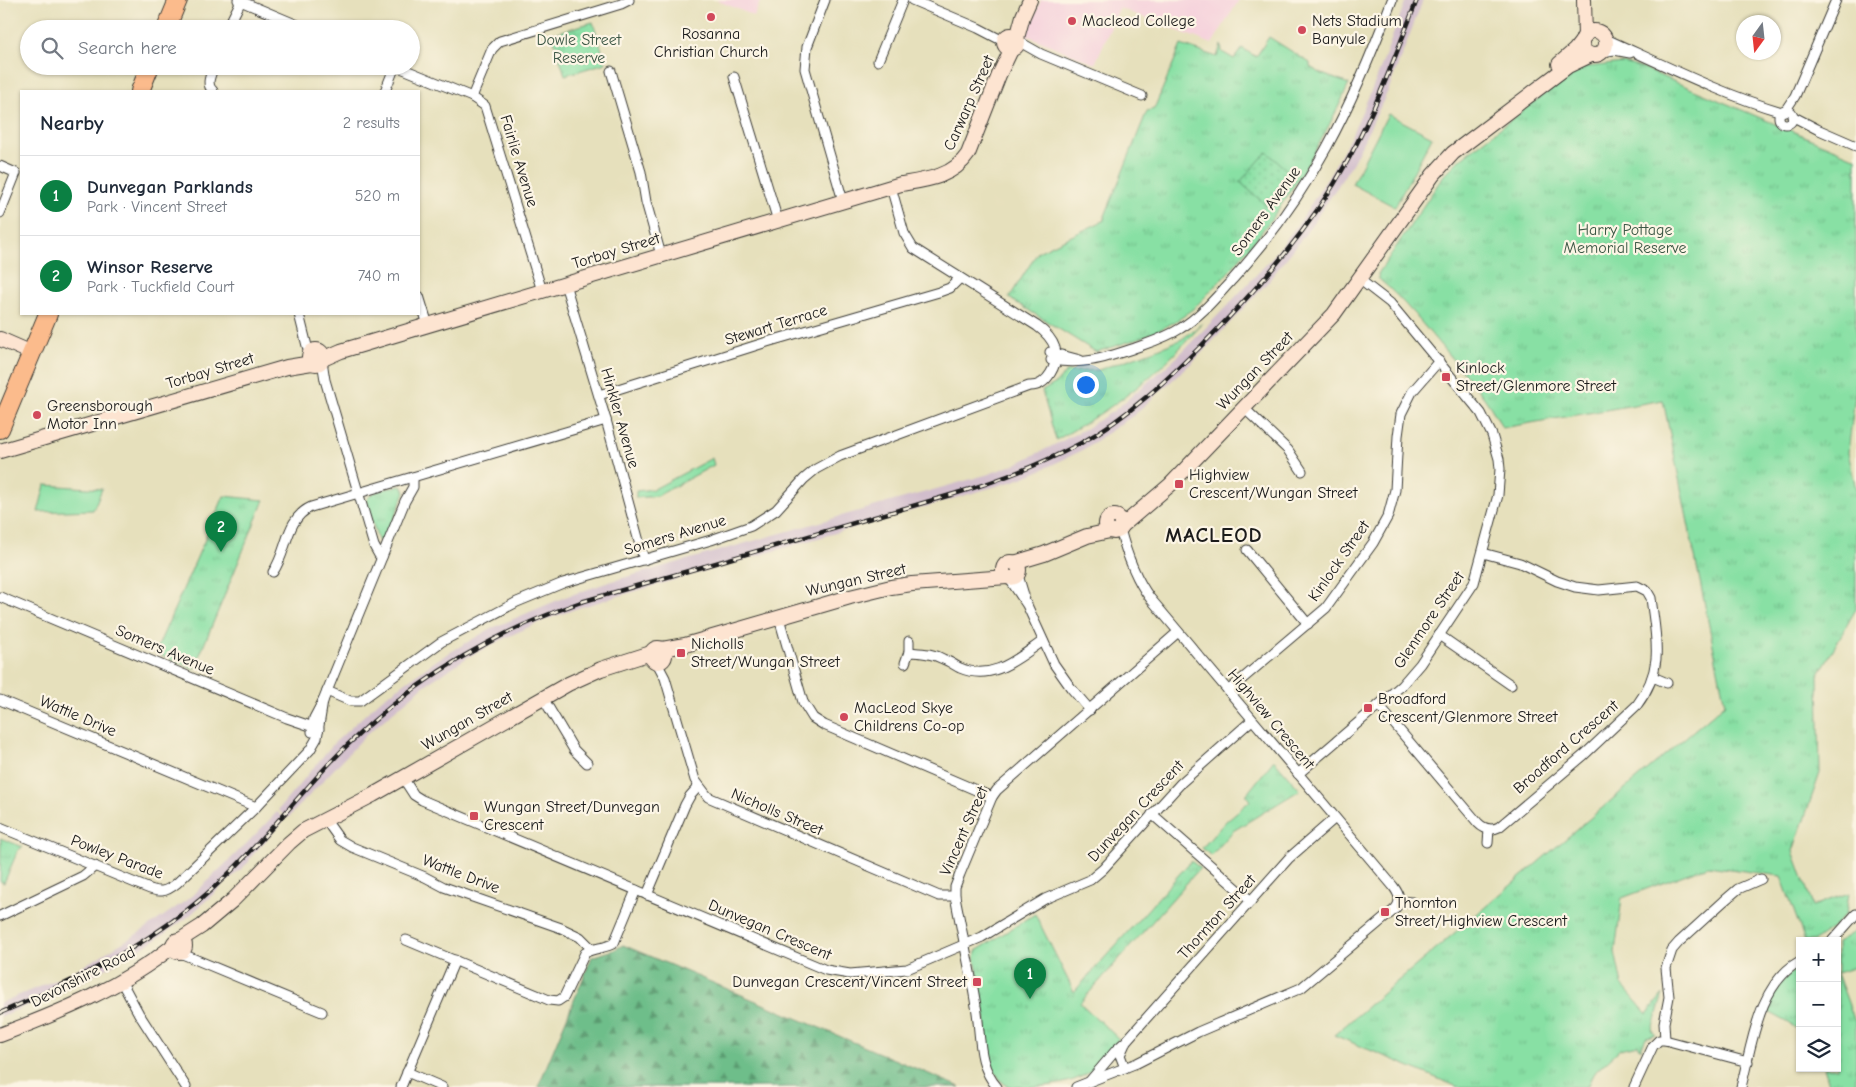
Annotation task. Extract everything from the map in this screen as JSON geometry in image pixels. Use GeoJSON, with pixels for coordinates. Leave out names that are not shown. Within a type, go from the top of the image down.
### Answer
{"type":"FeatureCollection","features":[{"type":"Feature","properties":{"kind":"highway"},"geometry":{"type":"LineString","coordinates":[[170,20],[178,0]]}},
{"type":"Feature","properties":{"kind":"highway"},"geometry":{"type":"LineString","coordinates":[[140,90],[146,75]]}},
{"type":"Feature","properties":{"kind":"highway"},"geometry":{"type":"LineString","coordinates":[[0,429],[48,315]]}},
{"type":"Feature","properties":{"kind":"street"},"geometry":{"type":"LineString","coordinates":[[472,97],[492,49],[500,41],[629,0]]}},
{"type":"Feature","properties":{"kind":"street"},"geometry":{"type":"LineString","coordinates":[[825,0],[807,47],[805,68],[843,201]]}},
{"type":"Feature","properties":{"kind":"street"},"geometry":{"type":"LineString","coordinates":[[878,61],[902,0]]}},
{"type":"Feature","properties":{"kind":"street"},"geometry":{"type":"LineString","coordinates":[[912,0],[1142,96]]}},
{"type":"Feature","properties":{"kind":"street","name":"Carwarp Street"},"geometry":{"type":"LineString","coordinates":[[953,167],[964,148],[1030,0]]}},
{"type":"Feature","properties":{"kind":"street","name":"Somers Avenue"},"geometry":{"type":"LineString","coordinates":[[327,691],[350,700],[360,701],[441,642],[498,611],[563,583],[711,540],[751,526],[776,510],[804,479],[816,469],[840,456],[1029,386],[1042,375],[1052,357],[1086,361],[1105,358],[1164,337],[1181,328],[1200,313],[1255,254],[1292,206],[1334,136],[1360,83],[1392,0]]}},
{"type":"Feature","properties":{"kind":"street"},"geometry":{"type":"LineString","coordinates":[[1585,0],[1592,37],[1606,46],[1596,54]]}},
{"type":"Feature","properties":{"kind":"street"},"geometry":{"type":"LineString","coordinates":[[1786,116],[1836,0]]}},
{"type":"Feature","properties":{"kind":"street"},"geometry":{"type":"LineString","coordinates":[[231,20],[240,1],[285,20]]}},
{"type":"Feature","properties":{"kind":"street"},"geometry":{"type":"LineString","coordinates":[[1592,37],[1583,48],[1596,54],[1614,50],[1638,54]]}},
{"type":"Feature","properties":{"kind":"street"},"geometry":{"type":"LineString","coordinates":[[1592,37],[1638,54],[1856,146]]}},
{"type":"Feature","properties":{"kind":"street","name":"Wungan Street"},"geometry":{"type":"LineString","coordinates":[[1379,250],[1387,232],[1426,173],[1446,150],[1592,37]]}},
{"type":"Feature","properties":{"kind":"street","name":"Wungan Street"},"geometry":{"type":"LineString","coordinates":[[325,819],[403,778],[583,677],[629,661],[658,657],[685,645],[891,587],[980,580],[1012,572],[1044,554],[1115,526],[1146,506],[1170,485],[1334,314],[1433,175],[1452,153],[1568,66],[1596,54]]}},
{"type":"Feature","properties":{"kind":"street"},"geometry":{"type":"LineString","coordinates":[[610,71],[640,172],[646,202],[661,255]]}},
{"type":"Feature","properties":{"kind":"street"},"geometry":{"type":"LineString","coordinates":[[211,75],[209,82],[212,90]]}},
{"type":"Feature","properties":{"kind":"street"},"geometry":{"type":"LineString","coordinates":[[385,90],[392,75]]}},
{"type":"Feature","properties":{"kind":"street","name":"Fairlie Avenue"},"geometry":{"type":"LineString","coordinates":[[418,75],[483,103],[489,114],[542,291]]}},
{"type":"Feature","properties":{"kind":"street"},"geometry":{"type":"LineString","coordinates":[[734,77],[778,221]]}},
{"type":"Feature","properties":{"kind":"street"},"geometry":{"type":"LineString","coordinates":[[0,166],[16,173],[0,213]]}},
{"type":"Feature","properties":{"kind":"street","name":"Torbay Street"},"geometry":{"type":"LineString","coordinates":[[0,451],[896,186],[953,167]]}},
{"type":"Feature","properties":{"kind":"street"},"geometry":{"type":"LineString","coordinates":[[896,186],[904,234],[909,243],[921,253],[1037,326],[1046,335],[1052,357]]}},
{"type":"Feature","properties":{"kind":"street","name":"Stewart Terrace"},"geometry":{"type":"LineString","coordinates":[[599,395],[767,342],[939,292],[950,288],[960,278]]}},
{"type":"Feature","properties":{"kind":"street","name":"Glenmore Street"},"geometry":{"type":"LineString","coordinates":[[1298,774],[1410,678],[1469,592],[1476,577],[1498,495],[1499,459],[1492,435],[1481,412],[1390,303],[1359,279]]}},
{"type":"Feature","properties":{"kind":"street","name":"Hinkler Avenue"},"geometry":{"type":"LineString","coordinates":[[566,284],[599,395],[644,560]]}},
{"type":"Feature","properties":{"kind":"street"},"geometry":{"type":"LineString","coordinates":[[420,299],[428,325]]}},
{"type":"Feature","properties":{"kind":"street"},"geometry":{"type":"LineString","coordinates":[[300,315],[305,332],[325,380],[374,546],[382,557]]}},
{"type":"Feature","properties":{"kind":"street"},"geometry":{"type":"LineString","coordinates":[[0,339],[32,352]]}},
{"type":"Feature","properties":{"kind":"street","name":"Kinlock Street"},"geometry":{"type":"LineString","coordinates":[[1228,691],[1308,624],[1334,599],[1381,529],[1388,516],[1395,490],[1401,414],[1412,392],[1439,361]]}},
{"type":"Feature","properties":{"kind":"street"},"geometry":{"type":"LineString","coordinates":[[1244,408],[1288,450],[1302,471]]}},
{"type":"Feature","properties":{"kind":"street"},"geometry":{"type":"LineString","coordinates":[[273,572],[278,565],[288,534],[299,516],[311,507],[606,420]]}},
{"type":"Feature","properties":{"kind":"street"},"geometry":{"type":"LineString","coordinates":[[256,807],[314,745],[315,728],[323,701],[405,501],[409,478]]}},
{"type":"Feature","properties":{"kind":"street","name":"Highview Crescent"},"geometry":{"type":"LineString","coordinates":[[1115,526],[1146,593],[1397,890],[1399,901]]}},
{"type":"Feature","properties":{"kind":"street"},"geometry":{"type":"LineString","coordinates":[[1247,550],[1308,624]]}},
{"type":"Feature","properties":{"kind":"street","name":"Broadford Crescent"},"geometry":{"type":"LineString","coordinates":[[1483,553],[1511,560],[1575,587],[1599,590],[1637,586],[1644,589],[1650,598],[1658,650],[1653,677],[1637,705],[1601,739],[1499,826],[1489,829]]}},
{"type":"Feature","properties":{"kind":"street"},"geometry":{"type":"LineString","coordinates":[[1012,572],[1060,674],[1090,710]]}},
{"type":"Feature","properties":{"kind":"street","name":"Somers Avenue"},"geometry":{"type":"LineString","coordinates":[[0,597],[287,718],[315,728]]}},
{"type":"Feature","properties":{"kind":"street"},"geometry":{"type":"LineString","coordinates":[[779,618],[803,702],[813,718],[824,726],[992,797]]}},
{"type":"Feature","properties":{"kind":"street","name":"Vincent Street"},"geometry":{"type":"LineString","coordinates":[[997,1087],[989,1075],[981,1048],[978,1012],[955,896],[956,883],[992,797],[1002,786],[1178,632]]}},
{"type":"Feature","properties":{"kind":"street"},"geometry":{"type":"LineString","coordinates":[[1439,636],[1510,685]]}},
{"type":"Feature","properties":{"kind":"street"},"geometry":{"type":"LineString","coordinates":[[905,663],[909,652],[909,641]]}},
{"type":"Feature","properties":{"kind":"street"},"geometry":{"type":"LineString","coordinates":[[909,652],[935,656],[967,670],[986,672],[1007,666],[1043,641]]}},
{"type":"Feature","properties":{"kind":"street"},"geometry":{"type":"LineString","coordinates":[[647,895],[684,805],[698,787],[691,770],[658,657]]}},
{"type":"Feature","properties":{"kind":"street"},"geometry":{"type":"LineString","coordinates":[[1653,677],[1667,683]]}},
{"type":"Feature","properties":{"kind":"street"},"geometry":{"type":"LineString","coordinates":[[543,698],[574,750],[587,763]]}},
{"type":"Feature","properties":{"kind":"street","name":"Wattle Drive"},"geometry":{"type":"LineString","coordinates":[[0,700],[256,807]]}},
{"type":"Feature","properties":{"kind":"street"},"geometry":{"type":"LineString","coordinates":[[1379,706],[1478,823],[1489,829],[1488,843]]}},
{"type":"Feature","properties":{"kind":"street","name":"Dunvegan Crescent"},"geometry":{"type":"LineString","coordinates":[[403,778],[414,795],[422,800],[826,970],[842,974],[891,972],[907,969],[965,945],[1045,899],[1090,880],[1104,869],[1190,774],[1252,720]]}},
{"type":"Feature","properties":{"kind":"street","name":"Nicholls Street"},"geometry":{"type":"LineString","coordinates":[[698,787],[708,797],[720,804],[939,896],[955,896]]}},
{"type":"Feature","properties":{"kind":"street","name":"Powley Parade"},"geometry":{"type":"LineString","coordinates":[[0,827],[156,892],[164,892],[256,807]]}},
{"type":"Feature","properties":{"kind":"street"},"geometry":{"type":"LineString","coordinates":[[1152,814],[1251,901]]}},
{"type":"Feature","properties":{"kind":"street","name":"Thornton Street"},"geometry":{"type":"LineString","coordinates":[[1088,1083],[1295,852],[1335,818]]}},
{"type":"Feature","properties":{"kind":"street","name":"Wattle Drive"},"geometry":{"type":"LineString","coordinates":[[325,819],[340,840],[352,847],[417,873],[444,887],[562,928],[580,937],[592,949]]}},
{"type":"Feature","properties":{"kind":"street","name":"Devonshire Road"},"geometry":{"type":"LineString","coordinates":[[0,1035],[63,1010],[180,948],[248,885],[289,843],[303,831],[325,819]]}},
{"type":"Feature","properties":{"kind":"street"},"geometry":{"type":"LineString","coordinates":[[70,880],[78,873],[84,862]]}},
{"type":"Feature","properties":{"kind":"street"},"geometry":{"type":"LineString","coordinates":[[0,916],[70,880],[83,876],[95,866]]}},
{"type":"Feature","properties":{"kind":"street"},"geometry":{"type":"LineString","coordinates":[[1665,1040],[1664,1023],[1669,997],[1666,968],[1672,950],[1724,901],[1738,890],[1761,880]]}},
{"type":"Feature","properties":{"kind":"street"},"geometry":{"type":"LineString","coordinates":[[406,940],[549,1000],[560,1000],[567,992],[583,956],[592,949],[609,946],[614,943],[636,890]]}},
{"type":"Feature","properties":{"kind":"street"},"geometry":{"type":"LineString","coordinates":[[1076,1087],[1114,1073],[1198,1032],[1301,988],[1394,910],[1399,901],[1412,902]]}},
{"type":"Feature","properties":{"kind":"street"},"geometry":{"type":"LineString","coordinates":[[1836,937],[1856,914]]}},
{"type":"Feature","properties":{"kind":"street"},"geometry":{"type":"LineString","coordinates":[[1838,937],[1856,928]]}},
{"type":"Feature","properties":{"kind":"street"},"geometry":{"type":"LineString","coordinates":[[180,948],[197,960],[322,1012]]}},
{"type":"Feature","properties":{"kind":"street"},"geometry":{"type":"LineString","coordinates":[[401,1087],[455,960]]}},
{"type":"Feature","properties":{"kind":"street"},"geometry":{"type":"LineString","coordinates":[[1741,1087],[1766,998],[1782,975],[1796,965]]}},
{"type":"Feature","properties":{"kind":"street"},"geometry":{"type":"LineString","coordinates":[[118,982],[186,1087]]}},
{"type":"Feature","properties":{"kind":"street"},"geometry":{"type":"LineString","coordinates":[[1634,1087],[1654,1044],[1659,1040],[1748,1062]]}},
{"type":"Feature","properties":{"kind":"street"},"geometry":{"type":"LineString","coordinates":[[1125,1068],[1120,1052],[1126,1042]]}},
{"type":"Feature","properties":{"kind":"street"},"geometry":{"type":"LineString","coordinates":[[1106,1062],[1114,1073]]}},
{"type":"Feature","properties":{"kind":"street"},"geometry":{"type":"LineString","coordinates":[[407,1072],[442,1087]]}},
{"type":"Feature","properties":{"kind":"shaded area"},"geometry":{"type":"Polygon","coordinates":[[[716,0],[761,0],[754,16],[716,0]]]}},
{"type":"Feature","properties":{"kind":"shaded area","name":"Macleod College"},"geometry":{"type":"Polygon","coordinates":[[[1041,0],[1239,0],[1212,44],[1119,8],[1095,64],[1026,35],[1041,0]]]}},
{"type":"Feature","properties":{"kind":"shaded area"},"geometry":{"type":"Polygon","coordinates":[[[1406,0],[1423,0],[1388,91],[1353,162],[1336,189],[1303,237],[1267,283],[1197,358],[1134,415],[1081,451],[1014,481],[581,607],[542,621],[468,657],[425,685],[366,735],[288,818],[278,810],[334,743],[382,699],[437,660],[490,629],[565,597],[609,582],[989,474],[1020,462],[1054,445],[1085,429],[1115,410],[1175,359],[1227,306],[1271,259],[1301,220],[1351,136],[1376,80],[1406,0]]]}},
{"type":"Feature","properties":{"kind":"shaded area"},"geometry":{"type":"Polygon","coordinates":[[[277,812],[285,819],[250,858],[249,862],[188,917],[155,940],[83,981],[0,1017],[0,1003],[58,979],[85,965],[142,931],[191,897],[277,812]]]}},
{"type":"Feature","properties":{"kind":"green space","name":"Dowle Street Reserve"},"geometry":{"type":"Polygon","coordinates":[[[593,22],[606,63],[565,75],[552,34],[593,22]]]}},
{"type":"Feature","properties":{"kind":"green space"},"geometry":{"type":"Polygon","coordinates":[[[1269,37],[1310,63],[1310,67],[1322,74],[1349,84],[1309,162],[1277,211],[1241,257],[1199,303],[1184,316],[1163,328],[1096,352],[1009,298],[1038,252],[1103,221],[1147,111],[1154,109],[1181,45],[1217,57],[1221,45],[1222,52],[1234,59],[1242,48],[1256,57],[1269,37]]]}},
{"type":"Feature","properties":{"kind":"green space","name":"Harry Pottage Memorial Reserve"},"geometry":{"type":"Polygon","coordinates":[[[1623,63],[1642,68],[1856,158],[1856,388],[1848,452],[1856,489],[1856,609],[1818,676],[1820,773],[1793,851],[1813,906],[1849,893],[1846,914],[1820,937],[1804,937],[1781,876],[1708,866],[1622,898],[1615,952],[1622,985],[1647,1014],[1663,994],[1652,1030],[1656,1035],[1646,1037],[1641,1049],[1638,1045],[1620,1049],[1593,1074],[1587,1087],[1458,1087],[1334,1035],[1725,704],[1663,400],[1502,428],[1491,407],[1477,389],[1415,314],[1379,279],[1378,274],[1444,175],[1459,160],[1578,68],[1623,63]]]}},
{"type":"Feature","properties":{"kind":"green space"},"geometry":{"type":"Polygon","coordinates":[[[1388,114],[1432,137],[1395,207],[1352,184],[1388,114]]]}},
{"type":"Feature","properties":{"kind":"green space"},"geometry":{"type":"Polygon","coordinates":[[[1267,152],[1294,177],[1267,206],[1240,182],[1267,152]]]}},
{"type":"Feature","properties":{"kind":"green space"},"geometry":{"type":"Polygon","coordinates":[[[1203,323],[1151,376],[1098,415],[1056,440],[1042,391],[1056,383],[1066,372],[1098,370],[1158,349],[1182,339],[1203,323]]]}},
{"type":"Feature","properties":{"kind":"green space"},"geometry":{"type":"Polygon","coordinates":[[[712,458],[714,465],[657,496],[636,498],[636,491],[654,489],[712,458]]]}},
{"type":"Feature","properties":{"kind":"green space"},"geometry":{"type":"Polygon","coordinates":[[[45,485],[102,489],[93,510],[38,512],[45,485]]]}},
{"type":"Feature","properties":{"kind":"green space"},"geometry":{"type":"Polygon","coordinates":[[[399,486],[403,487],[405,492],[386,538],[381,541],[378,540],[366,503],[370,495],[399,486]]]}},
{"type":"Feature","properties":{"kind":"green space"},"geometry":{"type":"Polygon","coordinates":[[[224,496],[264,500],[194,669],[155,653],[224,496]]]}},
{"type":"Feature","properties":{"kind":"green space"},"geometry":{"type":"Polygon","coordinates":[[[1274,760],[1300,790],[1233,831],[1211,856],[1202,848],[1226,821],[1250,801],[1246,795],[1274,760]]]}},
{"type":"Feature","properties":{"kind":"green space"},"geometry":{"type":"Polygon","coordinates":[[[0,838],[23,847],[18,850],[4,883],[0,881],[0,838]]]}},
{"type":"Feature","properties":{"kind":"green space"},"geometry":{"type":"Polygon","coordinates":[[[1191,861],[1200,868],[1080,1003],[1119,1039],[1088,1073],[1080,1078],[1060,1084],[1008,1087],[1000,1080],[991,1061],[975,959],[976,951],[1035,914],[1074,992],[1191,861]]]}},
{"type":"Feature","properties":{"kind":"green space"},"geometry":{"type":"Polygon","coordinates":[[[1856,931],[1856,967],[1841,972],[1841,940],[1856,931]]]}},
{"type":"Feature","properties":{"kind":"green space"},"geometry":{"type":"Polygon","coordinates":[[[623,945],[960,1087],[538,1087],[592,957],[623,945]]]}},
{"type":"Feature","properties":{"kind":"green space"},"geometry":{"type":"Polygon","coordinates":[[[1796,970],[1796,1029],[1765,1010],[1779,985],[1796,970]]]}},
{"type":"Feature","properties":{"kind":"green space"},"geometry":{"type":"Polygon","coordinates":[[[1841,984],[1856,1024],[1856,1087],[1830,1087],[1825,1072],[1841,1072],[1841,984]]]}},
{"type":"Feature","properties":{"kind":"railway"},"geometry":{"type":"LineString","coordinates":[[0,1013],[54,989],[131,949],[179,916],[236,867],[327,766],[354,739],[413,690],[476,649],[510,631],[581,602],[987,484],[1066,451],[1115,421],[1162,383],[1206,341],[1246,299],[1301,233],[1348,160],[1368,121],[1417,0]]}},
{"type":"Feature","properties":{"kind":"place","name":"Rosanna Christian Church"},"geometry":{"type":"Point","coordinates":[711,17]}},
{"type":"Feature","properties":{"kind":"place","name":"Macleod College"},"geometry":{"type":"Point","coordinates":[1072,21]}},
{"type":"Feature","properties":{"kind":"place","name":"Nets Stadium Banyule"},"geometry":{"type":"Point","coordinates":[1302,30]}},
{"type":"Feature","properties":{"kind":"place","name":"Kinlock Street/Glenmore Street"},"geometry":{"type":"Point","coordinates":[1446,377]}},
{"type":"Feature","properties":{"kind":"place","name":"Greensborough Motor Inn"},"geometry":{"type":"Point","coordinates":[37,415]}},
{"type":"Feature","properties":{"kind":"place","name":"Highview Crescent/Wungan Street"},"geometry":{"type":"Point","coordinates":[1179,484]}},
{"type":"Feature","properties":{"kind":"place","name":"Winsor Reserve"},"geometry":{"type":"Point","coordinates":[221,552]}},
{"type":"Feature","properties":{"kind":"place","name":"Nicholls Street/Wungan Street"},"geometry":{"type":"Point","coordinates":[681,653]}},
{"type":"Feature","properties":{"kind":"place","name":"Broadford Crescent/Glenmore Street"},"geometry":{"type":"Point","coordinates":[1368,708]}},
{"type":"Feature","properties":{"kind":"place","name":"MacLeod Skye Childrens Co-op"},"geometry":{"type":"Point","coordinates":[844,717]}},
{"type":"Feature","properties":{"kind":"place","name":"Wungan Street/Dunvegan Crescent"},"geometry":{"type":"Point","coordinates":[474,816]}},
{"type":"Feature","properties":{"kind":"place","name":"Thornton Street/Highview Crescent"},"geometry":{"type":"Point","coordinates":[1385,912]}},
{"type":"Feature","properties":{"kind":"place","name":"Dunvegan Crescent/Vincent Street"},"geometry":{"type":"Point","coordinates":[977,982]}},
{"type":"Feature","properties":{"kind":"place","name":"Dunvegan Parklands"},"geometry":{"type":"Point","coordinates":[1030,999]}},
{"type":"Feature","properties":{"kind":"district","name":"MACLEOD"},"geometry":{"type":"Point","coordinates":[1214,535]}}]}
